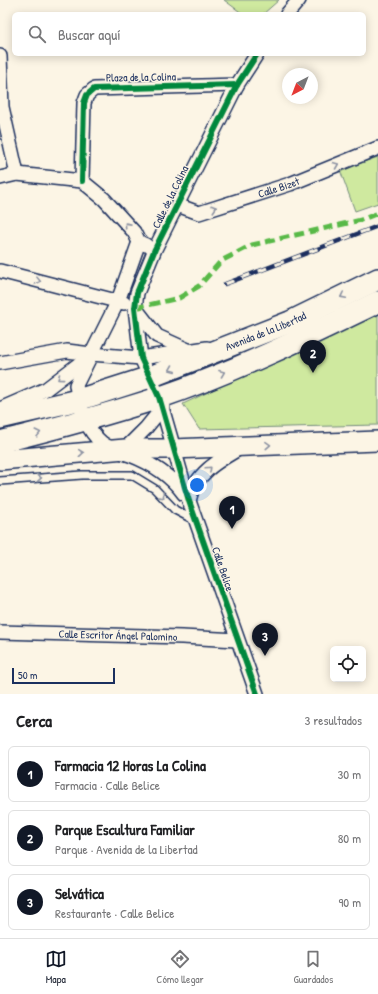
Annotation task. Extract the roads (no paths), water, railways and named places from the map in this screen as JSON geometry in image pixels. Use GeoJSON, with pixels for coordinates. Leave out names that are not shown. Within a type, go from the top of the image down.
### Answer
{"type":"FeatureCollection","features":[{"type":"Feature","properties":{"kind":"main road","name":"Avenida de la Libertad"},"geometry":{"type":"LineString","coordinates":[[0,418],[78,400],[150,377],[290,322],[378,279]]}},
{"type":"Feature","properties":{"kind":"main road","name":"Avenida de la Libertad"},"geometry":{"type":"LineString","coordinates":[[0,442],[161,402],[378,302]]}},
{"type":"Feature","properties":{"kind":"main road"},"geometry":{"type":"LineString","coordinates":[[0,460],[120,449],[173,449],[378,440]]}},
{"type":"Feature","properties":{"kind":"street"},"geometry":{"type":"LineString","coordinates":[[289,12],[299,0]]}},
{"type":"Feature","properties":{"kind":"street"},"geometry":{"type":"LineString","coordinates":[[0,56],[2,107],[18,174]]}},
{"type":"Feature","properties":{"kind":"street","name":"Calle de la Colina"},"geometry":{"type":"LineString","coordinates":[[161,402],[141,358],[135,308],[137,293],[177,205],[237,85],[256,56]]}},
{"type":"Feature","properties":{"kind":"street","name":"Plaza de la Colina"},"geometry":{"type":"LineString","coordinates":[[82,181],[84,103],[87,95],[94,88],[237,85]]}},
{"type":"Feature","properties":{"kind":"street","name":"Calle Bizet"},"geometry":{"type":"LineString","coordinates":[[177,205],[199,213],[290,184],[378,148]]}},
{"type":"Feature","properties":{"kind":"street"},"geometry":{"type":"LineString","coordinates":[[0,175],[18,174],[82,181],[104,199],[134,232],[139,242],[156,249]]}},
{"type":"Feature","properties":{"kind":"street"},"geometry":{"type":"LineString","coordinates":[[0,409],[46,389],[91,354],[118,301],[139,242]]}},
{"type":"Feature","properties":{"kind":"street"},"geometry":{"type":"LineString","coordinates":[[0,271],[118,301],[135,308],[157,336],[188,350]]}},
{"type":"Feature","properties":{"kind":"street"},"geometry":{"type":"LineString","coordinates":[[0,363],[67,351],[141,358],[188,350],[228,347]]}},
{"type":"Feature","properties":{"kind":"street","name":"Calle Belice"},"geometry":{"type":"LineString","coordinates":[[91,354],[76,385],[78,400],[85,421],[91,431],[102,443],[120,449],[163,473],[178,485],[189,501]]}},
{"type":"Feature","properties":{"kind":"street"},"geometry":{"type":"LineString","coordinates":[[120,449],[146,428],[161,402]]}},
{"type":"Feature","properties":{"kind":"street","name":"Calle Belice"},"geometry":{"type":"LineString","coordinates":[[161,402],[173,449],[195,520],[257,694]]}},
{"type":"Feature","properties":{"kind":"street"},"geometry":{"type":"LineString","coordinates":[[189,501],[191,490],[209,469],[219,461],[245,446]]}},
{"type":"Feature","properties":{"kind":"street","name":"Calle Escritor Ángel Palomino"},"geometry":{"type":"LineString","coordinates":[[0,632],[237,640]]}},
{"type":"Feature","properties":{"kind":"lane"},"geometry":{"type":"LineString","coordinates":[[0,481],[82,475],[132,475],[155,489],[175,510],[195,520]]}},
{"type":"Feature","properties":{"kind":"railway"},"geometry":{"type":"LineString","coordinates":[[225,284],[378,226]]}},
{"type":"Feature","properties":{"kind":"place","name":"Parque Escultura Familiar"},"geometry":{"type":"Point","coordinates":[313,373]}},
{"type":"Feature","properties":{"kind":"place","name":"Farmacia 12 Horas La Colina"},"geometry":{"type":"Point","coordinates":[232,529]}},
{"type":"Feature","properties":{"kind":"place","name":"Selvática"},"geometry":{"type":"Point","coordinates":[265,656]}}]}
